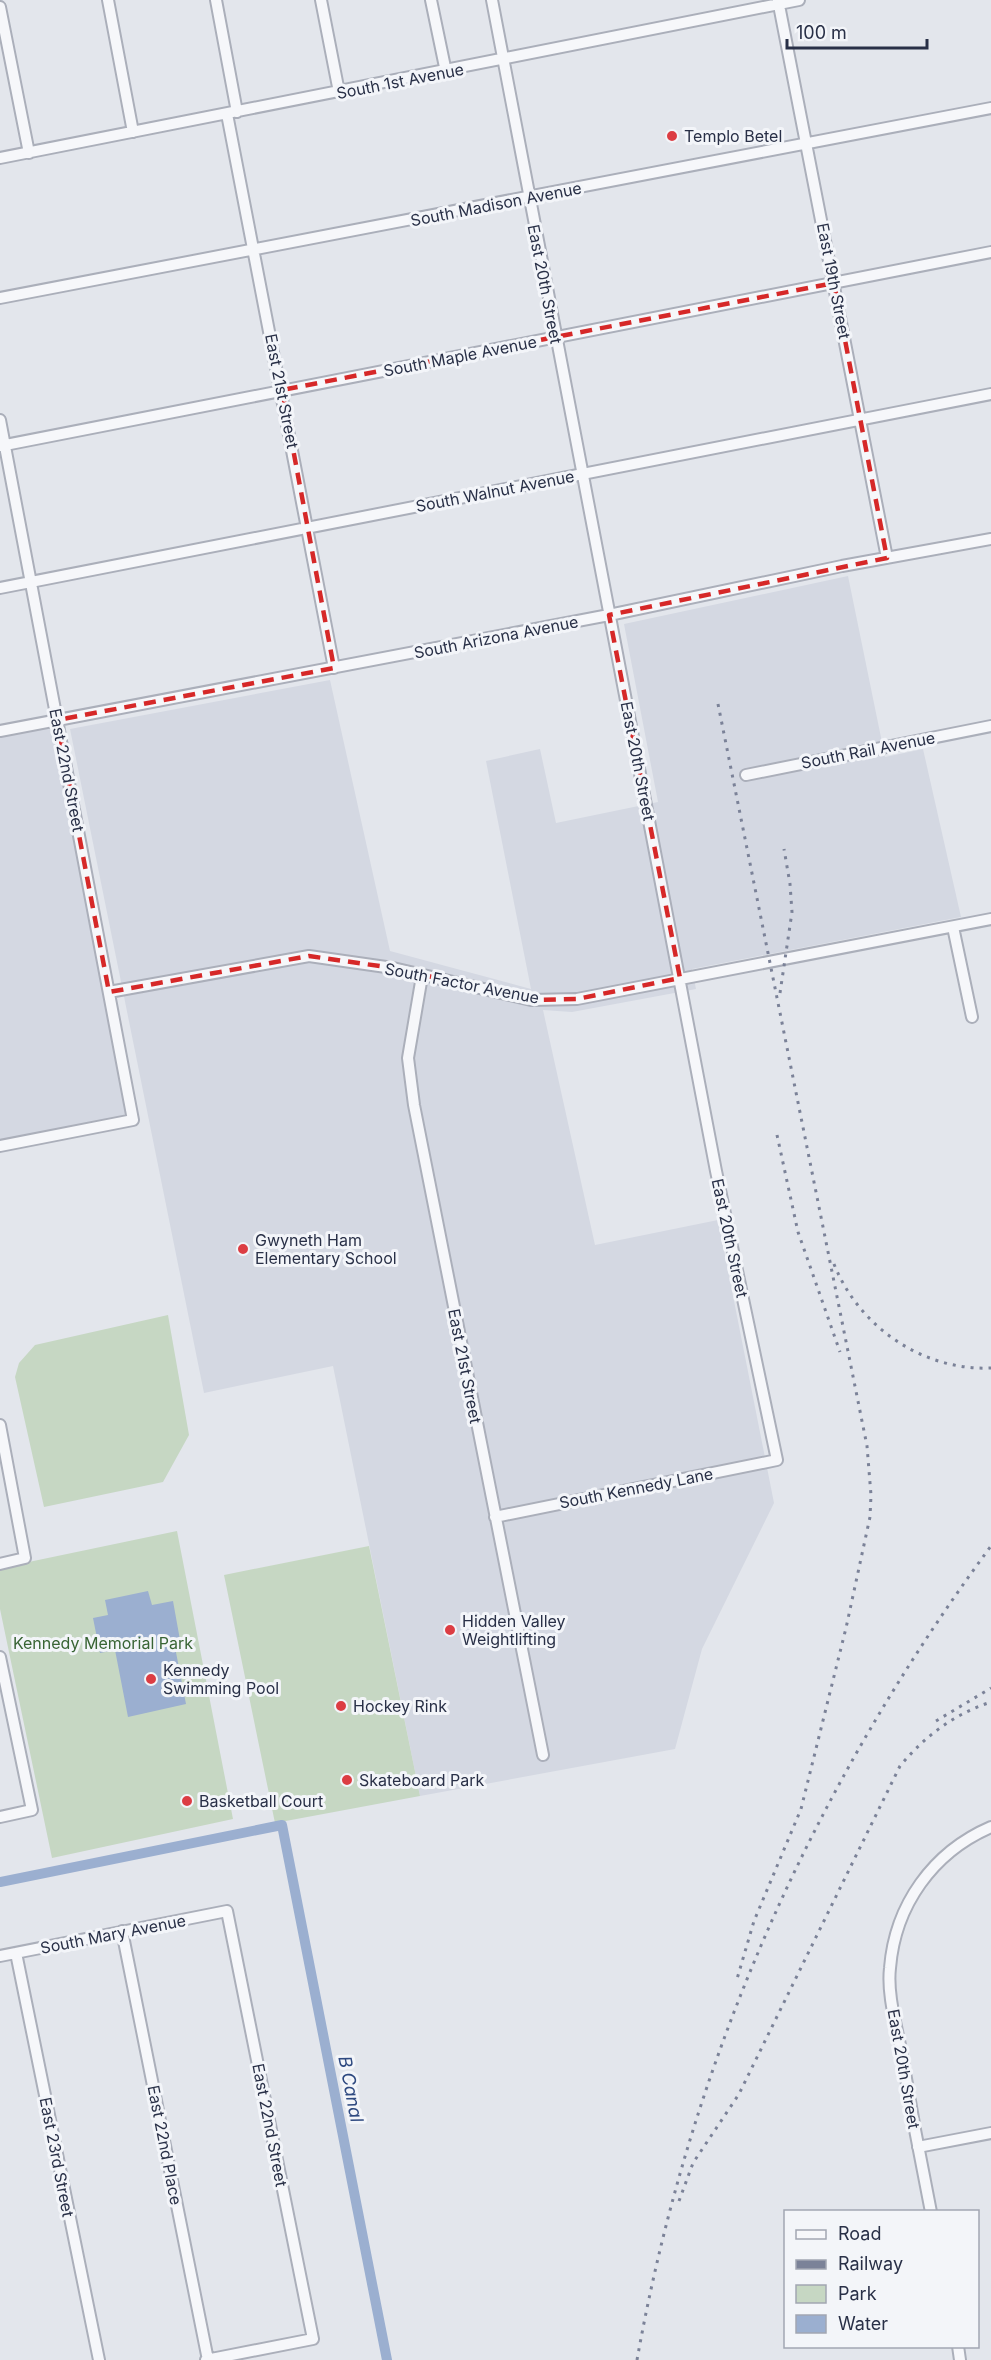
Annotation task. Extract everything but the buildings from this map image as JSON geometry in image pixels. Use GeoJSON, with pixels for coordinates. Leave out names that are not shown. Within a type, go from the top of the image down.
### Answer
{"type":"FeatureCollection","features":[{"type":"Feature","properties":{"kind":"street"},"geometry":{"type":"LineString","coordinates":[[108,0],[133,132]]}},
{"type":"Feature","properties":{"kind":"street","name":"East 21st Street"},"geometry":{"type":"LineString","coordinates":[[216,0],[255,249],[334,668]]}},
{"type":"Feature","properties":{"kind":"street"},"geometry":{"type":"LineString","coordinates":[[321,0],[339,92]]}},
{"type":"Feature","properties":{"kind":"street"},"geometry":{"type":"LineString","coordinates":[[431,0],[446,72]]}},
{"type":"Feature","properties":{"kind":"street","name":"East 20th Street"},"geometry":{"type":"LineString","coordinates":[[492,0],[528,198],[681,978],[716,1171],[777,1460]]}},
{"type":"Feature","properties":{"kind":"street","name":"South 1st Avenue"},"geometry":{"type":"LineString","coordinates":[[0,158],[446,72],[778,2],[799,0]]}},
{"type":"Feature","properties":{"kind":"street","name":"East 19th Street"},"geometry":{"type":"LineString","coordinates":[[778,2],[887,558]]}},
{"type":"Feature","properties":{"kind":"street"},"geometry":{"type":"LineString","coordinates":[[0,7],[29,153]]}},
{"type":"Feature","properties":{"kind":"street","name":"South Madison Avenue"},"geometry":{"type":"LineString","coordinates":[[0,298],[991,108]]}},
{"type":"Feature","properties":{"kind":"street","name":"South Maple Avenue"},"geometry":{"type":"LineString","coordinates":[[2,446],[991,252]]}},
{"type":"Feature","properties":{"kind":"street","name":"South Walnut Avenue"},"geometry":{"type":"LineString","coordinates":[[0,588],[991,394]]}},
{"type":"Feature","properties":{"kind":"street","name":"East 22nd Street"},"geometry":{"type":"LineString","coordinates":[[0,420],[2,446],[31,582],[134,1120],[0,1146]]}},
{"type":"Feature","properties":{"kind":"street","name":"South Arizona Avenue"},"geometry":{"type":"LineString","coordinates":[[0,731],[609,615],[991,539]]}},
{"type":"Feature","properties":{"kind":"street","name":"South Rail Avenue"},"geometry":{"type":"LineString","coordinates":[[746,775],[991,726]]}},
{"type":"Feature","properties":{"kind":"street","name":"South Factor Avenue"},"geometry":{"type":"LineString","coordinates":[[109,992],[309,956],[393,968],[531,1000],[577,999],[991,919]]}},
{"type":"Feature","properties":{"kind":"street"},"geometry":{"type":"LineString","coordinates":[[954,927],[972,1017]]}},
{"type":"Feature","properties":{"kind":"street","name":"East 21st Street"},"geometry":{"type":"LineString","coordinates":[[422,976],[408,1058],[412,1089],[543,1755]]}},
{"type":"Feature","properties":{"kind":"street"},"geometry":{"type":"LineString","coordinates":[[0,1425],[25,1558],[0,1564]]}},
{"type":"Feature","properties":{"kind":"street","name":"South Kennedy Lane"},"geometry":{"type":"LineString","coordinates":[[495,1517],[777,1460]]}},
{"type":"Feature","properties":{"kind":"street"},"geometry":{"type":"LineString","coordinates":[[0,1657],[32,1810],[0,1817]]}},
{"type":"Feature","properties":{"kind":"street","name":"East 20th Street"},"geometry":{"type":"LineString","coordinates":[[931,2210],[894,2012],[890,1969],[898,1926],[926,1873],[949,1851],[974,1834],[991,1827]]}},
{"type":"Feature","properties":{"kind":"street","name":"East 22nd Street"},"geometry":{"type":"LineString","coordinates":[[207,2360],[313,2339],[227,1911]]}},
{"type":"Feature","properties":{"kind":"street","name":"South Mary Avenue"},"geometry":{"type":"LineString","coordinates":[[0,1956],[227,1911]]}},
{"type":"Feature","properties":{"kind":"street","name":"East 22nd Place"},"geometry":{"type":"LineString","coordinates":[[122,1931],[207,2360]]}},
{"type":"Feature","properties":{"kind":"street","name":"East 23rd Street"},"geometry":{"type":"LineString","coordinates":[[16,1953],[99,2360]]}},
{"type":"Feature","properties":{"kind":"street"},"geometry":{"type":"LineString","coordinates":[[918,2147],[991,2133]]}},
{"type":"Feature","properties":{"kind":"highlighted area"},"geometry":{"type":"Polygon","coordinates":[[[834,283],[887,558],[609,615],[680,978],[577,999],[531,1000],[393,968],[309,956],[109,992],[57,720],[334,668],[282,390],[834,283]]]}},
{"type":"Feature","properties":{"kind":"shaded area"},"geometry":{"type":"Polygon","coordinates":[[[848,576],[885,757],[923,749],[961,917],[692,969],[696,989],[572,1012],[543,1010],[595,1245],[718,1220],[774,1503],[702,1649],[675,1749],[420,1796],[333,1366],[204,1393],[70,729],[330,680],[390,951],[531,989],[486,761],[540,749],[556,823],[658,802],[624,624],[848,576]]]}},
{"type":"Feature","properties":{"kind":"shaded area"},"geometry":{"type":"Polygon","coordinates":[[[57,720],[133,1120],[0,1146],[0,731],[57,720]]]}},
{"type":"Feature","properties":{"kind":"green space"},"geometry":{"type":"Polygon","coordinates":[[[168,1315],[189,1435],[163,1482],[44,1507],[15,1377],[19,1363],[35,1345],[168,1315]]]}},
{"type":"Feature","properties":{"kind":"green space","name":"Kennedy Memorial Park"},"geometry":{"type":"Polygon","coordinates":[[[177,1531],[233,1819],[52,1858],[0,1609],[0,1568],[177,1531]]]}},
{"type":"Feature","properties":{"kind":"green space","name":"Kennedy Memorial Park"},"geometry":{"type":"Polygon","coordinates":[[[369,1546],[420,1796],[275,1823],[224,1575],[369,1546]]]}},
{"type":"Feature","properties":{"kind":"water","name":"Kennedy Swimming Pool"},"geometry":{"type":"Polygon","coordinates":[[[148,1591],[152,1605],[173,1601],[180,1640],[174,1642],[186,1704],[128,1717],[115,1650],[100,1653],[93,1618],[108,1615],[105,1600],[148,1591]]]}},
{"type":"Feature","properties":{"kind":"waterway","name":"B Canal"},"geometry":{"type":"LineString","coordinates":[[0,1882],[282,1825],[387,2360]]}},
{"type":"Feature","properties":{"kind":"railway"},"geometry":{"type":"LineString","coordinates":[[718,704],[867,1446],[871,1495],[870,1517],[846,1628],[801,1809],[754,1921],[737,1979]]}},
{"type":"Feature","properties":{"kind":"railway"},"geometry":{"type":"LineString","coordinates":[[780,993],[792,912],[784,849]]}},
{"type":"Feature","properties":{"kind":"railway"},"geometry":{"type":"LineString","coordinates":[[777,1135],[798,1232],[840,1352]]}},
{"type":"Feature","properties":{"kind":"railway"},"geometry":{"type":"LineString","coordinates":[[834,1264],[845,1287],[860,1307],[896,1341],[941,1362],[966,1367],[991,1368]]}},
{"type":"Feature","properties":{"kind":"railway"},"geometry":{"type":"LineString","coordinates":[[637,2360],[660,2250],[690,2142],[725,2036],[767,1932],[814,1832],[868,1734],[927,1638],[991,1546]]}},
{"type":"Feature","properties":{"kind":"railway"},"geometry":{"type":"LineString","coordinates":[[936,1721],[991,1688]]}},
{"type":"Feature","properties":{"kind":"railway"},"geometry":{"type":"LineString","coordinates":[[679,2201],[693,2163],[739,2094],[900,1766],[941,1727],[991,1702]]}},
{"type":"Feature","properties":{"kind":"place","name":"Templo Betel"},"geometry":{"type":"Point","coordinates":[672,136]}},
{"type":"Feature","properties":{"kind":"place","name":"Gwyneth Ham Elementary School"},"geometry":{"type":"Point","coordinates":[243,1249]}},
{"type":"Feature","properties":{"kind":"place","name":"Hidden Valley Weightlifting"},"geometry":{"type":"Point","coordinates":[450,1630]}},
{"type":"Feature","properties":{"kind":"place","name":"Kennedy Swimming Pool"},"geometry":{"type":"Point","coordinates":[151,1679]}},
{"type":"Feature","properties":{"kind":"place","name":"Hockey Rink"},"geometry":{"type":"Point","coordinates":[341,1706]}},
{"type":"Feature","properties":{"kind":"place","name":"Skateboard Park"},"geometry":{"type":"Point","coordinates":[347,1780]}},
{"type":"Feature","properties":{"kind":"place","name":"Basketball Court"},"geometry":{"type":"Point","coordinates":[187,1801]}}]}
